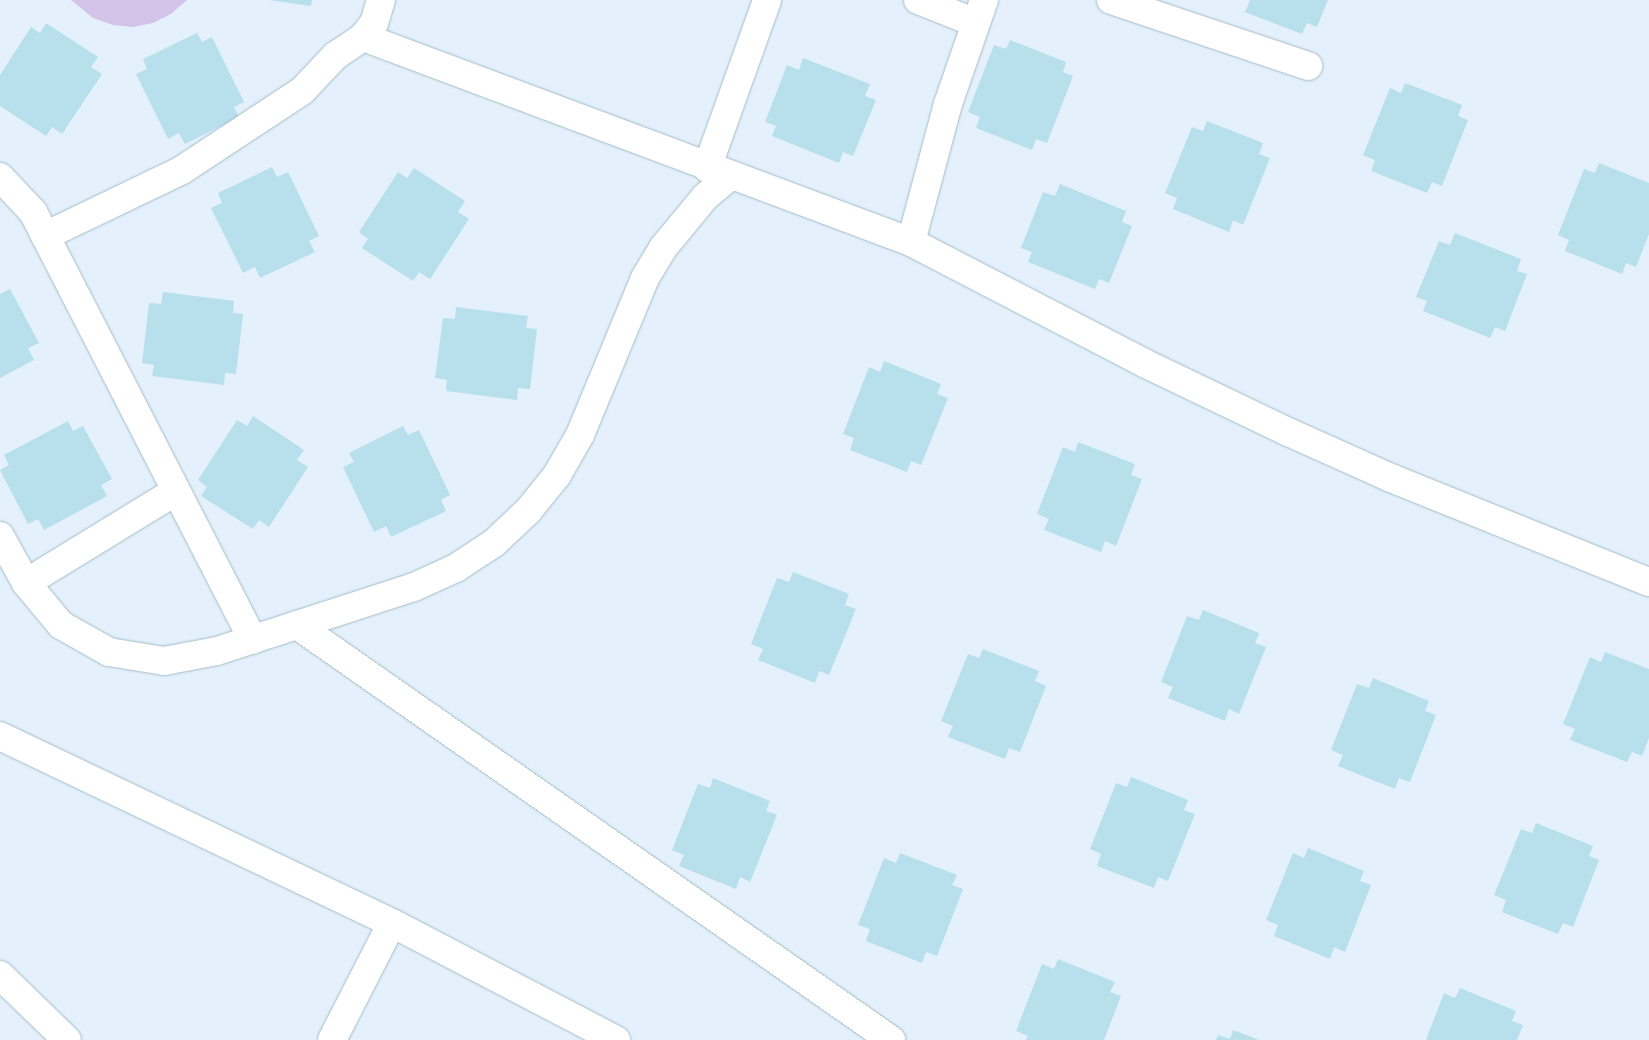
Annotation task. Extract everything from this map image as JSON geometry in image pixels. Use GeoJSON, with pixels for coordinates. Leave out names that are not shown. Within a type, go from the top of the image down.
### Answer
{"type":"FeatureCollection","features":[{"type":"Feature","properties":{"kind":"street"},"geometry":{"type":"LineString","coordinates":[[46,236],[182,170],[302,91],[335,56],[363,37],[374,23],[381,0]]}},
{"type":"Feature","properties":{"kind":"street"},"geometry":{"type":"LineString","coordinates":[[0,536],[26,583],[61,625],[109,652],[164,661],[218,651],[414,587],[456,568],[494,543],[528,511],[557,475],[580,435],[645,278],[663,248],[705,197],[718,172],[768,0]]}},
{"type":"Feature","properties":{"kind":"street"},"geometry":{"type":"LineString","coordinates":[[911,242],[948,104],[980,12],[918,0]]}},
{"type":"Feature","properties":{"kind":"street"},"geometry":{"type":"LineString","coordinates":[[1111,0],[1308,66]]}},
{"type":"Feature","properties":{"kind":"street"},"geometry":{"type":"LineString","coordinates":[[363,37],[718,172],[911,242],[1144,363],[1286,431],[1390,478],[1649,582]]}},
{"type":"Feature","properties":{"kind":"street"},"geometry":{"type":"LineString","coordinates":[[0,177],[34,212],[253,640]]}},
{"type":"Feature","properties":{"kind":"street"},"geometry":{"type":"LineString","coordinates":[[26,583],[176,490]]}},
{"type":"Feature","properties":{"kind":"street"},"geometry":{"type":"LineString","coordinates":[[297,625],[891,1040]]}},
{"type":"Feature","properties":{"kind":"street"},"geometry":{"type":"LineString","coordinates":[[0,736],[392,922],[599,1036]]}},
{"type":"Feature","properties":{"kind":"street"},"geometry":{"type":"LineString","coordinates":[[332,1040],[392,922]]}},
{"type":"Feature","properties":{"kind":"street"},"geometry":{"type":"LineString","coordinates":[[0,975],[67,1040]]}},
{"type":"Feature","properties":{"kind":"shaded area"},"geometry":{"type":"Polygon","coordinates":[[[71,0],[187,0],[171,14],[153,23],[133,27],[113,25],[93,18],[71,0]]]}},
{"type":"Feature","properties":{"kind":"building"},"geometry":{"type":"Polygon","coordinates":[[[269,0],[312,0],[311,6],[269,0]]]}},
{"type":"Feature","properties":{"kind":"building"},"geometry":{"type":"Polygon","coordinates":[[[1250,0],[1328,0],[1317,27],[1307,23],[1302,34],[1245,12],[1250,0]]]}},
{"type":"Feature","properties":{"kind":"building"},"geometry":{"type":"Polygon","coordinates":[[[46,23],[98,57],[91,67],[102,74],[62,134],[52,127],[46,136],[0,106],[0,75],[31,27],[40,33],[46,23]]]}},
{"type":"Feature","properties":{"kind":"building"},"geometry":{"type":"Polygon","coordinates":[[[197,33],[202,42],[212,37],[244,102],[234,107],[239,117],[185,144],[179,133],[168,139],[136,74],[147,69],[143,59],[197,33]]]}},
{"type":"Feature","properties":{"kind":"building"},"geometry":{"type":"Polygon","coordinates":[[[1010,40],[1066,62],[1063,72],[1073,76],[1047,143],[1036,139],[1032,150],[976,128],[980,117],[968,112],[994,45],[1006,49],[1010,40]]]}},
{"type":"Feature","properties":{"kind":"building"},"geometry":{"type":"Polygon","coordinates":[[[803,58],[870,84],[865,96],[876,100],[853,156],[843,152],[839,163],[772,136],[776,126],[765,122],[787,65],[799,70],[803,58]]]}},
{"type":"Feature","properties":{"kind":"building"},"geometry":{"type":"Polygon","coordinates":[[[1405,83],[1462,105],[1458,116],[1468,120],[1442,186],[1432,182],[1427,193],[1371,171],[1375,160],[1363,155],[1390,88],[1401,93],[1405,83]]]}},
{"type":"Feature","properties":{"kind":"building"},"geometry":{"type":"Polygon","coordinates":[[[1207,121],[1263,143],[1259,154],[1270,158],[1243,225],[1233,220],[1229,232],[1173,209],[1177,198],[1165,193],[1192,127],[1203,131],[1207,121]]]}},
{"type":"Feature","properties":{"kind":"building"},"geometry":{"type":"Polygon","coordinates":[[[1599,163],[1649,183],[1649,234],[1636,267],[1626,263],[1622,274],[1565,251],[1569,240],[1558,235],[1584,169],[1595,173],[1599,163]]]}},
{"type":"Feature","properties":{"kind":"building"},"geometry":{"type":"Polygon","coordinates":[[[272,167],[277,177],[288,172],[319,236],[309,241],[315,252],[260,278],[255,267],[243,273],[211,208],[222,203],[218,193],[272,167]]]}},
{"type":"Feature","properties":{"kind":"building"},"geometry":{"type":"Polygon","coordinates":[[[414,168],[465,201],[458,212],[469,219],[430,279],[419,272],[413,281],[362,248],[368,239],[359,232],[398,172],[407,178],[414,168]]]}},
{"type":"Feature","properties":{"kind":"building"},"geometry":{"type":"Polygon","coordinates":[[[1060,184],[1126,211],[1122,222],[1132,226],[1109,283],[1099,279],[1095,289],[1028,262],[1032,252],[1021,248],[1043,192],[1055,196],[1060,184]]]}},
{"type":"Feature","properties":{"kind":"building"},"geometry":{"type":"Polygon","coordinates":[[[1455,233],[1521,259],[1517,271],[1527,274],[1505,331],[1495,327],[1490,338],[1423,311],[1427,301],[1416,297],[1439,241],[1450,245],[1455,233]]]}},
{"type":"Feature","properties":{"kind":"building"},"geometry":{"type":"Polygon","coordinates":[[[10,289],[39,343],[28,348],[34,360],[0,378],[0,294],[10,289]]]}},
{"type":"Feature","properties":{"kind":"building"},"geometry":{"type":"Polygon","coordinates":[[[163,292],[234,301],[233,313],[243,314],[236,374],[225,373],[224,385],[152,376],[154,365],[142,363],[149,303],[161,304],[163,292]]]}},
{"type":"Feature","properties":{"kind":"building"},"geometry":{"type":"Polygon","coordinates":[[[456,307],[528,316],[526,328],[537,329],[530,389],[518,388],[517,400],[446,391],[447,380],[435,378],[443,318],[455,319],[456,307]]]}},
{"type":"Feature","properties":{"kind":"building"},"geometry":{"type":"Polygon","coordinates":[[[884,361],[941,384],[937,394],[948,398],[921,465],[911,461],[907,472],[850,450],[854,438],[843,434],[869,367],[880,372],[884,361]]]}},
{"type":"Feature","properties":{"kind":"building"},"geometry":{"type":"Polygon","coordinates":[[[253,416],[304,450],[297,460],[308,467],[269,527],[259,520],[253,529],[201,496],[207,487],[198,480],[237,420],[247,426],[253,416]]]}},
{"type":"Feature","properties":{"kind":"building"},"geometry":{"type":"Polygon","coordinates":[[[68,421],[73,431],[83,426],[112,479],[101,485],[107,496],[44,530],[38,519],[28,524],[0,470],[9,465],[4,455],[68,421]]]}},
{"type":"Feature","properties":{"kind":"building"},"geometry":{"type":"Polygon","coordinates":[[[403,426],[408,435],[419,430],[450,495],[441,500],[446,511],[391,537],[386,526],[374,532],[343,467],[354,462],[349,453],[403,426]]]}},
{"type":"Feature","properties":{"kind":"building"},"geometry":{"type":"Polygon","coordinates":[[[1078,442],[1135,464],[1131,475],[1142,479],[1116,546],[1105,541],[1101,552],[1044,530],[1049,519],[1037,514],[1063,447],[1075,452],[1078,442]]]}},
{"type":"Feature","properties":{"kind":"building"},"geometry":{"type":"Polygon","coordinates":[[[793,572],[849,594],[845,605],[856,609],[829,675],[819,671],[815,683],[758,660],[763,649],[751,644],[777,578],[789,582],[793,572]]]}},
{"type":"Feature","properties":{"kind":"building"},"geometry":{"type":"Polygon","coordinates":[[[1203,610],[1259,633],[1255,643],[1266,647],[1239,714],[1229,709],[1225,721],[1168,698],[1173,687],[1161,682],[1187,616],[1199,620],[1203,610]]]}},
{"type":"Feature","properties":{"kind":"building"},"geometry":{"type":"Polygon","coordinates":[[[983,649],[1039,671],[1035,681],[1046,686],[1020,752],[1009,748],[1005,759],[948,737],[953,726],[941,721],[968,654],[979,658],[983,649]]]}},
{"type":"Feature","properties":{"kind":"building"},"geometry":{"type":"Polygon","coordinates":[[[1605,652],[1649,669],[1649,738],[1642,756],[1632,752],[1627,762],[1570,740],[1575,729],[1563,724],[1590,657],[1601,662],[1605,652]]]}},
{"type":"Feature","properties":{"kind":"building"},"geometry":{"type":"Polygon","coordinates":[[[1373,678],[1429,701],[1425,711],[1436,715],[1410,782],[1399,778],[1395,789],[1338,766],[1343,755],[1331,750],[1357,684],[1369,688],[1373,678]]]}},
{"type":"Feature","properties":{"kind":"building"},"geometry":{"type":"Polygon","coordinates":[[[1131,777],[1188,800],[1184,810],[1195,814],[1168,881],[1158,877],[1154,888],[1097,866],[1101,854],[1090,849],[1116,783],[1127,787],[1131,777]]]}},
{"type":"Feature","properties":{"kind":"building"},"geometry":{"type":"Polygon","coordinates":[[[713,778],[770,801],[766,811],[777,815],[750,882],[740,877],[736,889],[679,866],[684,855],[672,850],[698,784],[710,788],[713,778]]]}},
{"type":"Feature","properties":{"kind":"building"},"geometry":{"type":"Polygon","coordinates":[[[1536,823],[1593,846],[1589,856],[1599,860],[1573,927],[1563,923],[1558,934],[1502,912],[1506,900],[1494,895],[1521,829],[1532,833],[1536,823]]]}},
{"type":"Feature","properties":{"kind":"building"},"geometry":{"type":"Polygon","coordinates":[[[1308,848],[1364,871],[1360,881],[1371,885],[1345,952],[1334,947],[1330,959],[1274,936],[1278,925],[1266,920],[1293,853],[1304,858],[1308,848]]]}},
{"type":"Feature","properties":{"kind":"building"},"geometry":{"type":"Polygon","coordinates":[[[900,853],[957,875],[952,885],[963,889],[937,956],[926,952],[922,963],[866,941],[870,929],[858,925],[884,858],[896,863],[900,853]]]}},
{"type":"Feature","properties":{"kind":"building"},"geometry":{"type":"Polygon","coordinates":[[[1058,959],[1115,982],[1110,992],[1121,996],[1104,1040],[1026,1040],[1028,1036],[1016,1031],[1042,964],[1054,969],[1058,959]]]}},
{"type":"Feature","properties":{"kind":"building"},"geometry":{"type":"Polygon","coordinates":[[[1460,988],[1516,1011],[1512,1021],[1523,1025],[1517,1040],[1426,1040],[1444,993],[1455,998],[1460,988]]]}},
{"type":"Feature","properties":{"kind":"building"},"geometry":{"type":"Polygon","coordinates":[[[1233,1030],[1259,1040],[1216,1040],[1218,1035],[1230,1039],[1233,1030]]]}}]}
